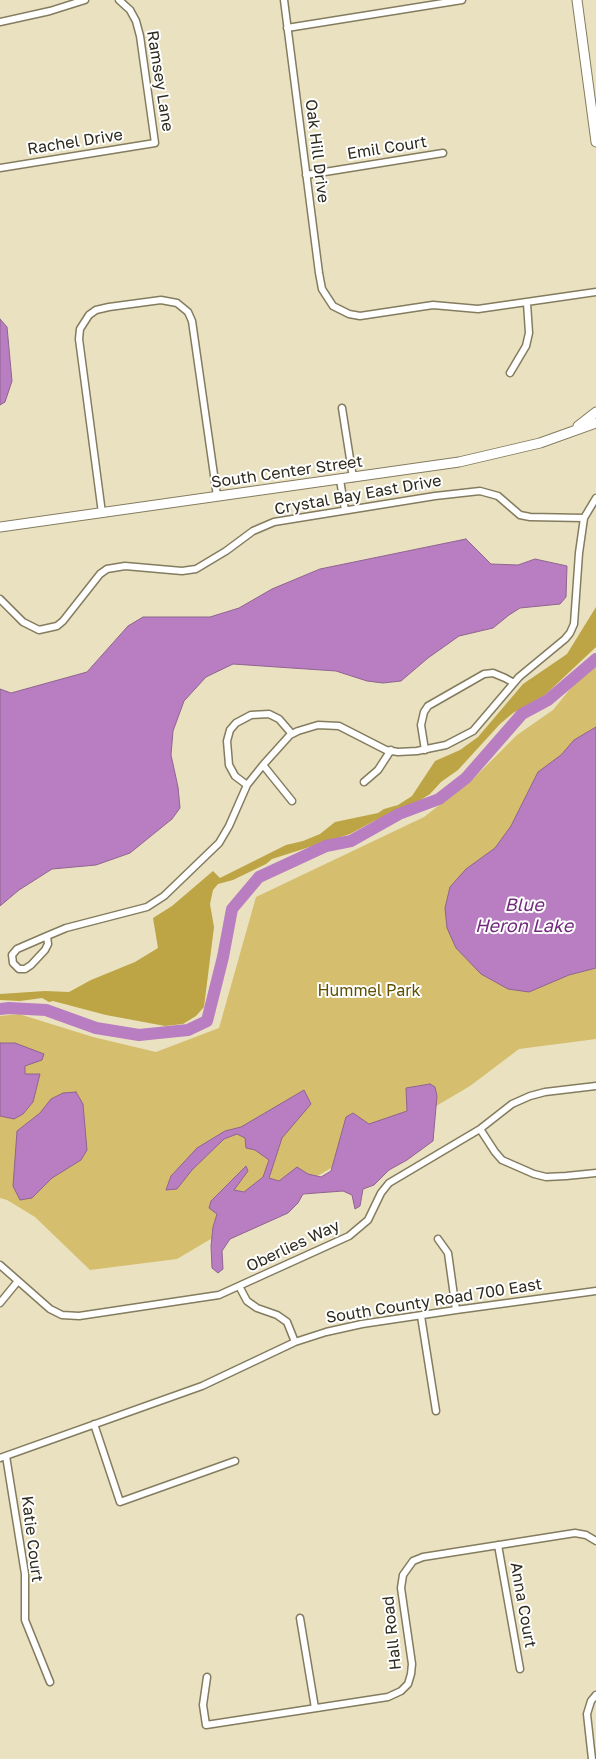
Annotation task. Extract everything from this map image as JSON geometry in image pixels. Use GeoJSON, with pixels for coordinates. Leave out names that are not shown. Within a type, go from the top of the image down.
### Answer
{"type":"FeatureCollection","features":[{"type":"Feature","properties":{"kind":"main road"},"geometry":{"type":"LineString","coordinates":[[577,0],[596,142]]}},
{"type":"Feature","properties":{"kind":"main road","name":"South Center Street"},"geometry":{"type":"LineString","coordinates":[[574,430],[596,412]]}},
{"type":"Feature","properties":{"kind":"main road","name":"South Center Street"},"geometry":{"type":"LineString","coordinates":[[0,528],[459,462],[540,443],[596,423]]}},
{"type":"Feature","properties":{"kind":"street"},"geometry":{"type":"LineString","coordinates":[[0,22],[50,11],[85,0]]}},
{"type":"Feature","properties":{"kind":"street","name":"Ramsey Lane"},"geometry":{"type":"LineString","coordinates":[[120,0],[130,10],[136,21],[155,143]]}},
{"type":"Feature","properties":{"kind":"street","name":"Oak Hill Drive"},"geometry":{"type":"LineString","coordinates":[[284,0],[322,289],[331,304],[339,311],[360,316],[434,306],[478,309],[527,302]]}},
{"type":"Feature","properties":{"kind":"street"},"geometry":{"type":"LineString","coordinates":[[287,28],[462,0]]}},
{"type":"Feature","properties":{"kind":"street","name":"Rachel Drive"},"geometry":{"type":"LineString","coordinates":[[0,168],[155,143]]}},
{"type":"Feature","properties":{"kind":"street","name":"Emil Court"},"geometry":{"type":"LineString","coordinates":[[306,175],[443,154]]}},
{"type":"Feature","properties":{"kind":"street"},"geometry":{"type":"LineString","coordinates":[[510,373],[526,346],[529,333],[527,302],[596,292]]}},
{"type":"Feature","properties":{"kind":"street"},"geometry":{"type":"LineString","coordinates":[[102,512],[80,349],[80,329],[89,315],[96,310],[135,304],[169,300],[177,303],[188,312],[192,321],[217,496]]}},
{"type":"Feature","properties":{"kind":"street"},"geometry":{"type":"LineString","coordinates":[[342,408],[353,478]]}},
{"type":"Feature","properties":{"kind":"street"},"geometry":{"type":"LineString","coordinates":[[340,480],[345,510]]}},
{"type":"Feature","properties":{"kind":"street","name":"Crystal Bay East Drive"},"geometry":{"type":"LineString","coordinates":[[0,599],[23,622],[32,627],[39,630],[57,626],[70,613],[100,574],[107,569],[125,566],[182,571],[196,569],[253,532],[274,522],[480,490],[498,496],[520,515],[530,518],[584,518]]}},
{"type":"Feature","properties":{"kind":"street"},"geometry":{"type":"LineString","coordinates":[[47,936],[48,944],[45,950],[31,965],[25,969],[19,969],[13,963],[12,955],[17,949],[47,936],[66,928],[147,907],[160,900],[219,843],[247,786],[263,765],[292,734],[298,731],[318,725],[339,726],[386,750],[398,752],[425,750],[446,745],[474,731],[519,677],[570,633],[574,624],[579,553],[584,518],[596,498]]}},
{"type":"Feature","properties":{"kind":"street"},"geometry":{"type":"LineString","coordinates":[[425,750],[421,719],[428,706],[484,674],[493,674],[514,683]]}},
{"type":"Feature","properties":{"kind":"street"},"geometry":{"type":"LineString","coordinates":[[247,786],[235,776],[229,765],[227,741],[230,730],[236,723],[251,715],[269,714],[279,718],[292,734]]}},
{"type":"Feature","properties":{"kind":"street"},"geometry":{"type":"LineString","coordinates":[[364,782],[378,770],[391,750]]}},
{"type":"Feature","properties":{"kind":"street"},"geometry":{"type":"LineString","coordinates":[[263,765],[292,801]]}},
{"type":"Feature","properties":{"kind":"street","name":"Oberlies Way"},"geometry":{"type":"LineString","coordinates":[[0,1265],[50,1309],[62,1315],[79,1316],[219,1295],[349,1236],[368,1220],[389,1183],[480,1128],[512,1104],[545,1092],[596,1086]]}},
{"type":"Feature","properties":{"kind":"street"},"geometry":{"type":"LineString","coordinates":[[480,1128],[502,1160],[526,1171],[546,1177],[596,1172]]}},
{"type":"Feature","properties":{"kind":"street"},"geometry":{"type":"LineString","coordinates":[[438,1238],[448,1254],[456,1310]]}},
{"type":"Feature","properties":{"kind":"street"},"geometry":{"type":"LineString","coordinates":[[0,1303],[18,1281]]}},
{"type":"Feature","properties":{"kind":"street"},"geometry":{"type":"LineString","coordinates":[[239,1286],[248,1301],[257,1308],[287,1322],[296,1342]]}},
{"type":"Feature","properties":{"kind":"street","name":"South County Road 700 East"},"geometry":{"type":"LineString","coordinates":[[3,1457],[202,1386],[296,1342],[346,1327],[596,1291]]}},
{"type":"Feature","properties":{"kind":"street"},"geometry":{"type":"LineString","coordinates":[[421,1316],[436,1411]]}},
{"type":"Feature","properties":{"kind":"street"},"geometry":{"type":"LineString","coordinates":[[94,1424],[120,1502],[235,1461]]}},
{"type":"Feature","properties":{"kind":"street","name":"Katie Court"},"geometry":{"type":"LineString","coordinates":[[3,1457],[25,1574],[25,1620],[50,1682]]}},
{"type":"Feature","properties":{"kind":"street","name":"Hall Road"},"geometry":{"type":"LineString","coordinates":[[207,1677],[203,1705],[206,1725],[388,1697],[401,1691],[408,1684],[412,1664],[400,1588],[401,1579],[413,1561],[423,1557],[575,1533],[586,1535],[596,1541]]}},
{"type":"Feature","properties":{"kind":"street","name":"Anna Court"},"geometry":{"type":"LineString","coordinates":[[498,1545],[520,1669]]}},
{"type":"Feature","properties":{"kind":"street"},"geometry":{"type":"LineString","coordinates":[[300,1618],[315,1708]]}},
{"type":"Feature","properties":{"kind":"street"},"geometry":{"type":"LineString","coordinates":[[592,1759],[588,1714],[591,1701],[596,1696]]}},
{"type":"Feature","properties":{"kind":"green space","name":"Hummel Park"},"geometry":{"type":"Polygon","coordinates":[[[596,657],[596,1039],[519,1049],[470,1086],[177,1259],[90,1270],[35,1217],[7,1200],[0,1198],[0,1016],[19,1014],[93,1037],[156,1052],[219,1028],[256,897],[424,817],[474,778],[517,735],[553,710],[596,657]]]}},
{"type":"Feature","properties":{"kind":"shaded area"},"geometry":{"type":"Polygon","coordinates":[[[596,607],[596,647],[545,695],[513,713],[500,724],[458,770],[441,782],[430,794],[408,808],[374,821],[350,834],[272,859],[266,864],[233,880],[218,884],[213,890],[210,904],[214,927],[204,1007],[196,1016],[183,1024],[165,1026],[106,1015],[53,1001],[49,1002],[42,998],[20,1001],[0,1000],[0,994],[45,991],[69,992],[91,980],[135,962],[158,948],[153,918],[172,906],[213,871],[220,878],[286,845],[320,834],[335,822],[378,813],[398,805],[412,796],[435,761],[460,750],[478,737],[523,684],[567,654],[596,607]]]}},
{"type":"Feature","properties":{"kind":"water"},"geometry":{"type":"Polygon","coordinates":[[[0,319],[7,327],[12,381],[5,402],[0,405],[0,319]]]}},
{"type":"Feature","properties":{"kind":"water"},"geometry":{"type":"Polygon","coordinates":[[[466,539],[491,564],[518,565],[535,559],[567,566],[566,597],[560,604],[520,608],[493,628],[459,636],[428,658],[401,681],[383,683],[367,681],[336,671],[233,664],[206,677],[184,701],[173,731],[171,755],[178,787],[180,808],[172,819],[130,853],[96,865],[52,869],[19,890],[0,906],[0,689],[11,693],[87,672],[128,626],[143,617],[210,617],[239,608],[272,589],[320,569],[466,539]]]}},
{"type":"Feature","properties":{"kind":"water","name":"Blue Heron Lake"},"geometry":{"type":"Polygon","coordinates":[[[596,727],[596,968],[569,975],[529,992],[508,989],[481,974],[456,948],[447,928],[445,908],[450,887],[466,869],[495,848],[511,826],[538,772],[561,755],[574,740],[596,727]]]}},
{"type":"Feature","properties":{"kind":"water"},"geometry":{"type":"Polygon","coordinates":[[[0,1043],[15,1043],[44,1054],[42,1060],[25,1066],[25,1074],[40,1074],[33,1102],[23,1114],[14,1119],[0,1116],[0,1043]]]}},
{"type":"Feature","properties":{"kind":"water"},"geometry":{"type":"Polygon","coordinates":[[[430,1084],[435,1087],[437,1096],[433,1141],[407,1160],[389,1170],[374,1185],[363,1189],[360,1206],[355,1209],[352,1195],[343,1191],[303,1194],[298,1203],[288,1213],[230,1239],[222,1251],[223,1269],[218,1273],[212,1268],[211,1246],[213,1227],[217,1214],[209,1208],[211,1201],[246,1166],[248,1171],[234,1190],[244,1192],[263,1177],[269,1160],[255,1150],[246,1148],[245,1138],[237,1134],[224,1139],[192,1170],[177,1189],[166,1190],[171,1176],[197,1148],[225,1131],[241,1127],[304,1090],[311,1104],[282,1138],[269,1178],[279,1181],[297,1167],[308,1174],[321,1177],[331,1171],[346,1117],[353,1113],[369,1124],[407,1111],[406,1088],[430,1084]]]}},
{"type":"Feature","properties":{"kind":"water"},"geometry":{"type":"Polygon","coordinates":[[[76,1092],[83,1104],[87,1150],[81,1160],[52,1178],[32,1198],[20,1200],[13,1186],[17,1131],[40,1113],[51,1099],[63,1093],[76,1092]]]}},
{"type":"Feature","properties":{"kind":"waterway"},"geometry":{"type":"LineString","coordinates":[[0,1009],[46,1010],[96,1028],[139,1035],[188,1030],[207,1021],[223,957],[232,909],[259,877],[326,846],[351,841],[399,814],[439,799],[466,778],[522,714],[548,700],[596,659]]}}]}
